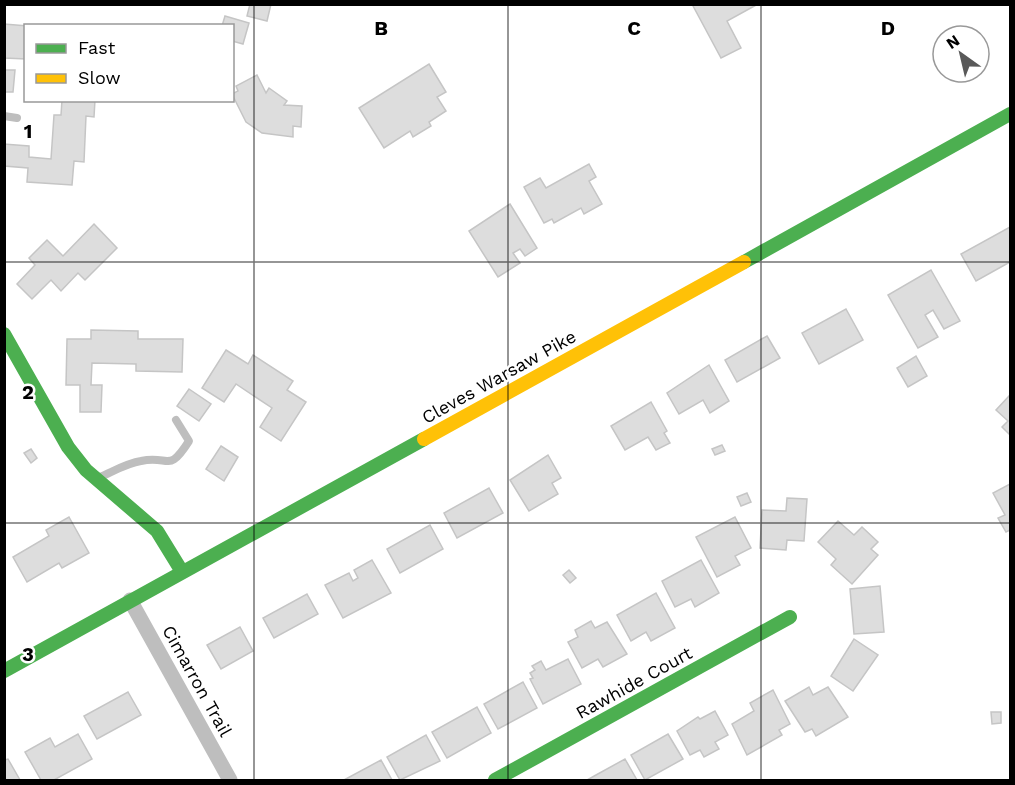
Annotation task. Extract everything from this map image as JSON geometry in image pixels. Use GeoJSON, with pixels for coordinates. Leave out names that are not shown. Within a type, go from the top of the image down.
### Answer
{"type":"FeatureCollection","features":[{"type":"Feature","properties":{"kind":"street","name":"Cleves Warsaw Pike"},"geometry":{"type":"LineString","coordinates":[[4,670],[182,570],[742,265],[1011,114]]}},
{"type":"Feature","properties":{"kind":"street"},"geometry":{"type":"LineString","coordinates":[[4,334],[68,447],[96,479],[157,531],[182,570]]}},
{"type":"Feature","properties":{"kind":"street","name":"Cimarron Trail"},"geometry":{"type":"LineString","coordinates":[[130,600],[230,780]]}},
{"type":"Feature","properties":{"kind":"street","name":"Rawhide Court"},"geometry":{"type":"LineString","coordinates":[[495,780],[790,617]]}},
{"type":"Feature","properties":{"kind":"lane"},"geometry":{"type":"LineString","coordinates":[[4,116],[17,118]]}},
{"type":"Feature","properties":{"kind":"lane"},"geometry":{"type":"LineString","coordinates":[[96,479],[141,461],[171,462],[178,459],[189,441],[176,420]]}},
{"type":"Feature","properties":{"kind":"building"},"geometry":{"type":"Polygon","coordinates":[[[250,4],[271,4],[267,21],[247,16],[250,4]]]}},
{"type":"Feature","properties":{"kind":"building"},"geometry":{"type":"Polygon","coordinates":[[[692,4],[758,4],[727,21],[741,48],[721,58],[692,4]]]}},
{"type":"Feature","properties":{"kind":"building"},"geometry":{"type":"Polygon","coordinates":[[[225,16],[249,23],[243,44],[234,42],[234,24],[223,24],[225,16]]]}},
{"type":"Feature","properties":{"kind":"building"},"geometry":{"type":"Polygon","coordinates":[[[4,24],[24,26],[24,59],[4,58],[4,24]]]}},
{"type":"Feature","properties":{"kind":"building"},"geometry":{"type":"Polygon","coordinates":[[[429,64],[446,92],[437,97],[446,111],[429,122],[431,126],[413,137],[410,131],[384,148],[359,108],[429,64]]]}},
{"type":"Feature","properties":{"kind":"building"},"geometry":{"type":"Polygon","coordinates":[[[4,70],[15,70],[13,92],[4,92],[4,70]]]}},
{"type":"Feature","properties":{"kind":"building"},"geometry":{"type":"Polygon","coordinates":[[[257,75],[266,93],[269,88],[287,101],[284,105],[302,106],[301,127],[293,126],[293,137],[262,133],[246,122],[234,98],[234,93],[238,91],[236,86],[257,75]]]}},
{"type":"Feature","properties":{"kind":"building"},"geometry":{"type":"Polygon","coordinates":[[[62,102],[95,102],[94,117],[86,116],[84,162],[74,161],[72,185],[27,182],[28,168],[4,166],[4,144],[29,146],[29,157],[51,159],[54,115],[61,115],[62,102]]]}},
{"type":"Feature","properties":{"kind":"building"},"geometry":{"type":"Polygon","coordinates":[[[589,164],[596,177],[589,181],[602,204],[584,214],[581,208],[554,223],[552,219],[544,223],[524,187],[540,178],[546,188],[589,164]]]}},
{"type":"Feature","properties":{"kind":"building"},"geometry":{"type":"Polygon","coordinates":[[[510,204],[537,248],[525,256],[520,249],[513,253],[520,263],[498,277],[469,231],[510,204]]]}},
{"type":"Feature","properties":{"kind":"building"},"geometry":{"type":"Polygon","coordinates":[[[94,224],[117,248],[85,280],[78,273],[61,291],[51,280],[32,299],[17,284],[35,265],[29,258],[47,240],[63,256],[94,224]]]}},
{"type":"Feature","properties":{"kind":"building"},"geometry":{"type":"Polygon","coordinates":[[[1010,227],[1010,262],[976,281],[961,254],[1010,227]]]}},
{"type":"Feature","properties":{"kind":"building"},"geometry":{"type":"Polygon","coordinates":[[[931,270],[960,321],[944,329],[933,310],[925,315],[938,337],[918,348],[888,295],[931,270]]]}},
{"type":"Feature","properties":{"kind":"building"},"geometry":{"type":"Polygon","coordinates":[[[846,309],[863,340],[819,364],[802,333],[846,309]]]}},
{"type":"Feature","properties":{"kind":"building"},"geometry":{"type":"Polygon","coordinates":[[[91,330],[138,331],[138,339],[183,339],[182,372],[136,371],[136,364],[92,363],[91,385],[102,385],[101,412],[80,412],[80,385],[66,385],[67,339],[91,339],[91,330]]]}},
{"type":"Feature","properties":{"kind":"building"},"geometry":{"type":"Polygon","coordinates":[[[767,336],[780,358],[737,382],[725,360],[767,336]]]}},
{"type":"Feature","properties":{"kind":"building"},"geometry":{"type":"Polygon","coordinates":[[[226,350],[248,364],[253,355],[293,381],[287,390],[306,402],[281,441],[260,427],[272,408],[236,384],[224,402],[202,388],[226,350]]]}},
{"type":"Feature","properties":{"kind":"building"},"geometry":{"type":"Polygon","coordinates":[[[916,356],[927,376],[908,387],[897,368],[916,356]]]}},
{"type":"Feature","properties":{"kind":"building"},"geometry":{"type":"Polygon","coordinates":[[[709,365],[729,401],[710,413],[703,400],[679,414],[667,393],[709,365]]]}},
{"type":"Feature","properties":{"kind":"building"},"geometry":{"type":"Polygon","coordinates":[[[189,389],[211,404],[199,421],[177,406],[189,389]]]}},
{"type":"Feature","properties":{"kind":"building"},"geometry":{"type":"Polygon","coordinates":[[[1010,395],[1010,435],[1002,427],[1008,421],[996,410],[1010,395]]]}},
{"type":"Feature","properties":{"kind":"building"},"geometry":{"type":"Polygon","coordinates":[[[651,402],[667,431],[664,433],[670,443],[656,450],[648,437],[625,450],[611,426],[651,402]]]}},
{"type":"Feature","properties":{"kind":"building"},"geometry":{"type":"Polygon","coordinates":[[[722,445],[725,451],[715,455],[712,449],[722,445]]]}},
{"type":"Feature","properties":{"kind":"building"},"geometry":{"type":"Polygon","coordinates":[[[221,446],[238,457],[224,481],[206,469],[221,446]]]}},
{"type":"Feature","properties":{"kind":"building"},"geometry":{"type":"Polygon","coordinates":[[[31,449],[37,458],[31,463],[24,453],[31,449]]]}},
{"type":"Feature","properties":{"kind":"building"},"geometry":{"type":"Polygon","coordinates":[[[548,455],[561,478],[552,483],[558,494],[529,511],[510,480],[548,455]]]}},
{"type":"Feature","properties":{"kind":"building"},"geometry":{"type":"Polygon","coordinates":[[[1010,484],[1010,530],[1006,532],[998,518],[1005,515],[993,493],[1010,484]]]}},
{"type":"Feature","properties":{"kind":"building"},"geometry":{"type":"Polygon","coordinates":[[[489,488],[503,513],[457,538],[444,513],[489,488]]]}},
{"type":"Feature","properties":{"kind":"building"},"geometry":{"type":"Polygon","coordinates":[[[747,493],[751,502],[741,506],[737,497],[747,493]]]}},
{"type":"Feature","properties":{"kind":"building"},"geometry":{"type":"Polygon","coordinates":[[[787,498],[807,499],[804,541],[787,540],[786,550],[760,548],[762,510],[786,511],[787,498]]]}},
{"type":"Feature","properties":{"kind":"building"},"geometry":{"type":"Polygon","coordinates":[[[69,517],[89,553],[62,568],[59,563],[27,582],[13,557],[49,536],[46,530],[69,517]]]}},
{"type":"Feature","properties":{"kind":"building"},"geometry":{"type":"Polygon","coordinates":[[[735,517],[751,548],[735,556],[740,565],[717,577],[696,537],[735,517]]]}},
{"type":"Feature","properties":{"kind":"building"},"geometry":{"type":"Polygon","coordinates":[[[838,521],[854,535],[862,527],[878,542],[871,549],[878,555],[852,584],[831,565],[836,559],[818,542],[838,521]]]}},
{"type":"Feature","properties":{"kind":"building"},"geometry":{"type":"Polygon","coordinates":[[[430,525],[443,549],[400,573],[387,549],[430,525]]]}},
{"type":"Feature","properties":{"kind":"building"},"geometry":{"type":"Polygon","coordinates":[[[372,560],[391,593],[343,618],[325,585],[349,573],[353,581],[358,578],[354,570],[372,560]]]}},
{"type":"Feature","properties":{"kind":"building"},"geometry":{"type":"Polygon","coordinates":[[[701,560],[719,593],[695,607],[691,599],[675,607],[662,581],[701,560]]]}},
{"type":"Feature","properties":{"kind":"building"},"geometry":{"type":"Polygon","coordinates":[[[569,570],[576,578],[570,583],[563,575],[569,570]]]}},
{"type":"Feature","properties":{"kind":"building"},"geometry":{"type":"Polygon","coordinates":[[[880,586],[884,632],[854,634],[850,589],[880,586]]]}},
{"type":"Feature","properties":{"kind":"building"},"geometry":{"type":"Polygon","coordinates":[[[656,593],[675,628],[651,641],[646,632],[631,641],[617,615],[656,593]]]}},
{"type":"Feature","properties":{"kind":"building"},"geometry":{"type":"Polygon","coordinates":[[[307,594],[318,614],[274,638],[263,618],[307,594]]]}},
{"type":"Feature","properties":{"kind":"building"},"geometry":{"type":"Polygon","coordinates":[[[591,621],[595,628],[607,622],[627,654],[603,667],[598,659],[582,668],[568,642],[578,637],[575,630],[591,621]]]}},
{"type":"Feature","properties":{"kind":"building"},"geometry":{"type":"Polygon","coordinates":[[[240,627],[253,651],[221,669],[207,645],[240,627]]]}},
{"type":"Feature","properties":{"kind":"building"},"geometry":{"type":"Polygon","coordinates":[[[854,639],[878,655],[853,691],[831,676],[854,639]]]}},
{"type":"Feature","properties":{"kind":"building"},"geometry":{"type":"Polygon","coordinates":[[[568,659],[581,684],[543,704],[530,679],[533,678],[530,673],[535,670],[532,666],[541,661],[546,670],[568,659]]]}},
{"type":"Feature","properties":{"kind":"building"},"geometry":{"type":"Polygon","coordinates":[[[523,682],[537,708],[498,729],[484,704],[523,682]]]}},
{"type":"Feature","properties":{"kind":"building"},"geometry":{"type":"Polygon","coordinates":[[[809,687],[813,695],[828,687],[848,717],[816,736],[812,729],[805,732],[785,701],[809,687]]]}},
{"type":"Feature","properties":{"kind":"building"},"geometry":{"type":"Polygon","coordinates":[[[773,690],[790,724],[779,730],[782,735],[747,755],[732,724],[754,711],[750,703],[773,690]]]}},
{"type":"Feature","properties":{"kind":"building"},"geometry":{"type":"Polygon","coordinates":[[[128,692],[141,715],[97,739],[84,716],[128,692]]]}},
{"type":"Feature","properties":{"kind":"building"},"geometry":{"type":"Polygon","coordinates":[[[477,707],[491,733],[447,758],[432,732],[477,707]]]}},
{"type":"Feature","properties":{"kind":"building"},"geometry":{"type":"Polygon","coordinates":[[[715,711],[728,735],[715,742],[719,749],[704,757],[700,750],[690,755],[677,731],[698,717],[700,719],[715,711]]]}},
{"type":"Feature","properties":{"kind":"building"},"geometry":{"type":"Polygon","coordinates":[[[991,712],[1001,712],[1001,723],[992,724],[991,712]]]}},
{"type":"Feature","properties":{"kind":"building"},"geometry":{"type":"Polygon","coordinates":[[[78,734],[92,759],[54,780],[41,780],[25,752],[50,738],[55,747],[78,734]]]}},
{"type":"Feature","properties":{"kind":"building"},"geometry":{"type":"Polygon","coordinates":[[[668,734],[683,759],[645,780],[631,755],[668,734]]]}},
{"type":"Feature","properties":{"kind":"building"},"geometry":{"type":"Polygon","coordinates":[[[426,735],[440,761],[400,780],[387,757],[426,735]]]}},
{"type":"Feature","properties":{"kind":"building"},"geometry":{"type":"Polygon","coordinates":[[[8,759],[20,780],[4,780],[4,760],[8,759]]]}},
{"type":"Feature","properties":{"kind":"building"},"geometry":{"type":"Polygon","coordinates":[[[625,759],[637,780],[587,780],[596,775],[625,759]]]}},
{"type":"Feature","properties":{"kind":"building"},"geometry":{"type":"Polygon","coordinates":[[[381,760],[392,780],[344,780],[381,760]]]}},
{"type":"Feature","properties":{"kind":"traffic: fast"},"geometry":{"type":"LineString","coordinates":[[744,262],[1010,114]]}},
{"type":"Feature","properties":{"kind":"traffic: fast"},"geometry":{"type":"LineString","coordinates":[[4,334],[68,447],[86,470],[157,531],[181,570]]}},
{"type":"Feature","properties":{"kind":"traffic: fast"},"geometry":{"type":"LineString","coordinates":[[4,671],[424,439]]}},
{"type":"Feature","properties":{"kind":"traffic: fast"},"geometry":{"type":"LineString","coordinates":[[495,780],[790,617]]}},
{"type":"Feature","properties":{"kind":"traffic: slow"},"geometry":{"type":"LineString","coordinates":[[424,439],[744,262]]}}]}
